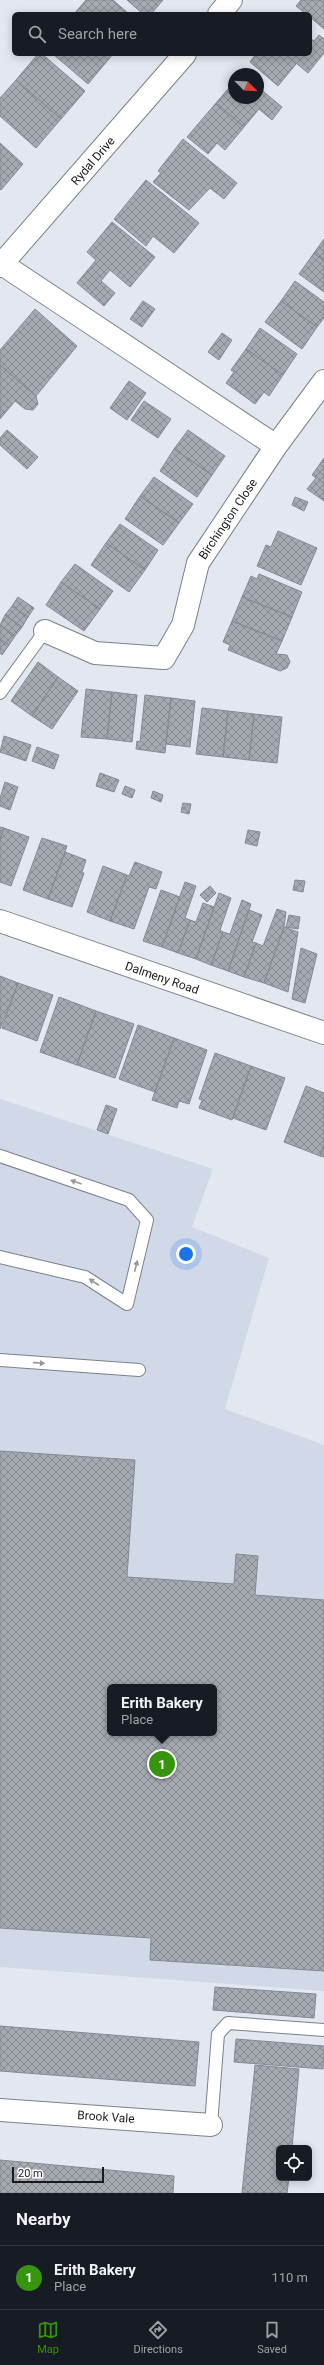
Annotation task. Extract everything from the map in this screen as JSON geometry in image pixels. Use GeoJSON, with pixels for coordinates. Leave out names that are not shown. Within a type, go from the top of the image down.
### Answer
{"type":"FeatureCollection","features":[{"type":"Feature","properties":{"kind":"street"},"geometry":{"type":"LineString","coordinates":[[221,12],[231,0]]}},
{"type":"Feature","properties":{"kind":"street","name":"Rydal Drive"},"geometry":{"type":"LineString","coordinates":[[1,265],[183,56]]}},
{"type":"Feature","properties":{"kind":"street"},"geometry":{"type":"LineString","coordinates":[[1,265],[276,446]]}},
{"type":"Feature","properties":{"kind":"street","name":"Birchington Close"},"geometry":{"type":"LineString","coordinates":[[45,631],[95,653],[164,658],[183,625],[198,563],[276,446],[324,381]]}},
{"type":"Feature","properties":{"kind":"street","name":"Dalmeny Road"},"geometry":{"type":"LineString","coordinates":[[0,921],[324,1033]]}},
{"type":"Feature","properties":{"kind":"street","name":"Brook Vale"},"geometry":{"type":"LineString","coordinates":[[0,2110],[211,2125]]}},
{"type":"Feature","properties":{"kind":"lane"},"geometry":{"type":"LineString","coordinates":[[0,693],[45,631]]}},
{"type":"Feature","properties":{"kind":"lane"},"geometry":{"type":"LineString","coordinates":[[0,1156],[129,1200],[147,1220],[126,1304],[85,1277],[0,1256]]}},
{"type":"Feature","properties":{"kind":"lane"},"geometry":{"type":"LineString","coordinates":[[0,1360],[139,1370]]}},
{"type":"Feature","properties":{"kind":"lane"},"geometry":{"type":"LineString","coordinates":[[211,2125],[218,2034],[228,2023],[324,2030]]}},
{"type":"Feature","properties":{"kind":"shaded area"},"geometry":{"type":"Polygon","coordinates":[[[0,1099],[213,1169],[192,1227],[269,1258],[225,1409],[324,1445],[324,1991],[0,1967],[0,1099]]]}},
{"type":"Feature","properties":{"kind":"building"},"geometry":{"type":"Polygon","coordinates":[[[86,0],[113,0],[127,12],[76,12],[86,0]]]}},
{"type":"Feature","properties":{"kind":"building"},"geometry":{"type":"Polygon","coordinates":[[[127,0],[163,0],[153,12],[141,12],[127,0]]]}},
{"type":"Feature","properties":{"kind":"building"},"geometry":{"type":"Polygon","coordinates":[[[301,0],[324,0],[324,29],[312,19],[312,12],[304,12],[296,6],[301,0]]]}},
{"type":"Feature","properties":{"kind":"building"},"geometry":{"type":"Polygon","coordinates":[[[319,35],[324,39],[324,53],[308,73],[287,56],[312,56],[312,40],[314,41],[319,35]]]}},
{"type":"Feature","properties":{"kind":"building"},"geometry":{"type":"Polygon","coordinates":[[[36,56],[44,56],[85,91],[61,119],[16,80],[36,56]]]}},
{"type":"Feature","properties":{"kind":"building"},"geometry":{"type":"Polygon","coordinates":[[[55,56],[111,56],[88,84],[55,56]]]}},
{"type":"Feature","properties":{"kind":"building"},"geometry":{"type":"Polygon","coordinates":[[[254,56],[287,56],[296,64],[278,86],[264,74],[264,68],[257,68],[250,62],[254,56]]]}},
{"type":"Feature","properties":{"kind":"building"},"geometry":{"type":"Polygon","coordinates":[[[16,80],[61,119],[36,148],[0,116],[0,98],[16,80]]]}},
{"type":"Feature","properties":{"kind":"building"},"geometry":{"type":"Polygon","coordinates":[[[228,89],[228,104],[264,104],[264,92],[282,107],[272,120],[259,109],[244,127],[216,103],[228,89]]]}},
{"type":"Feature","properties":{"kind":"building"},"geometry":{"type":"Polygon","coordinates":[[[216,103],[244,127],[225,150],[217,143],[208,154],[187,137],[216,103]]]}},
{"type":"Feature","properties":{"kind":"building"},"geometry":{"type":"Polygon","coordinates":[[[183,139],[237,183],[224,199],[210,188],[189,210],[153,182],[161,173],[158,171],[183,139]]]}},
{"type":"Feature","properties":{"kind":"building"},"geometry":{"type":"Polygon","coordinates":[[[0,143],[23,164],[1,190],[0,189],[0,143]]]}},
{"type":"Feature","properties":{"kind":"building"},"geometry":{"type":"Polygon","coordinates":[[[146,180],[199,223],[174,253],[153,236],[146,246],[114,219],[146,180]]]}},
{"type":"Feature","properties":{"kind":"building"},"geometry":{"type":"Polygon","coordinates":[[[112,222],[155,257],[130,287],[110,270],[101,281],[115,293],[104,306],[77,283],[96,260],[87,252],[112,222]]]}},
{"type":"Feature","properties":{"kind":"building"},"geometry":{"type":"Polygon","coordinates":[[[324,239],[324,261],[314,253],[324,239]]]}},
{"type":"Feature","properties":{"kind":"building"},"geometry":{"type":"Polygon","coordinates":[[[314,253],[324,261],[324,292],[299,274],[314,253]]]}},
{"type":"Feature","properties":{"kind":"building"},"geometry":{"type":"Polygon","coordinates":[[[295,281],[324,302],[324,318],[317,327],[281,301],[295,281]]]}},
{"type":"Feature","properties":{"kind":"building"},"geometry":{"type":"Polygon","coordinates":[[[143,301],[155,309],[142,327],[130,319],[143,301]]]}},
{"type":"Feature","properties":{"kind":"building"},"geometry":{"type":"Polygon","coordinates":[[[281,301],[317,327],[302,349],[265,322],[281,301]]]}},
{"type":"Feature","properties":{"kind":"building"},"geometry":{"type":"Polygon","coordinates":[[[35,309],[77,346],[36,396],[0,365],[0,350],[35,309]]]}},
{"type":"Feature","properties":{"kind":"building"},"geometry":{"type":"Polygon","coordinates":[[[260,328],[297,354],[283,375],[246,349],[260,328]]]}},
{"type":"Feature","properties":{"kind":"building"},"geometry":{"type":"Polygon","coordinates":[[[222,333],[232,340],[219,360],[208,352],[222,333]]]}},
{"type":"Feature","properties":{"kind":"building"},"geometry":{"type":"Polygon","coordinates":[[[246,349],[283,375],[269,396],[264,392],[255,404],[226,383],[234,372],[231,370],[246,349]]]}},
{"type":"Feature","properties":{"kind":"building"},"geometry":{"type":"Polygon","coordinates":[[[0,365],[36,396],[38,404],[33,410],[25,409],[15,401],[0,419],[0,365]]]}},
{"type":"Feature","properties":{"kind":"building"},"geometry":{"type":"Polygon","coordinates":[[[129,381],[146,393],[127,420],[110,408],[129,381]]]}},
{"type":"Feature","properties":{"kind":"building"},"geometry":{"type":"Polygon","coordinates":[[[144,401],[171,419],[158,438],[131,420],[144,401]]]}},
{"type":"Feature","properties":{"kind":"building"},"geometry":{"type":"Polygon","coordinates":[[[7,430],[38,457],[27,469],[0,445],[0,438],[7,430]]]}},
{"type":"Feature","properties":{"kind":"building"},"geometry":{"type":"Polygon","coordinates":[[[188,430],[225,456],[212,475],[174,449],[188,430]]]}},
{"type":"Feature","properties":{"kind":"building"},"geometry":{"type":"Polygon","coordinates":[[[174,449],[212,475],[197,497],[160,471],[174,449]]]}},
{"type":"Feature","properties":{"kind":"building"},"geometry":{"type":"Polygon","coordinates":[[[324,458],[324,501],[307,489],[316,478],[312,475],[324,458]]]}},
{"type":"Feature","properties":{"kind":"building"},"geometry":{"type":"Polygon","coordinates":[[[154,477],[193,504],[179,523],[140,496],[154,477]]]}},
{"type":"Feature","properties":{"kind":"building"},"geometry":{"type":"Polygon","coordinates":[[[140,496],[179,523],[163,545],[125,519],[140,496]]]}},
{"type":"Feature","properties":{"kind":"building"},"geometry":{"type":"Polygon","coordinates":[[[295,497],[308,502],[304,511],[292,505],[295,497]]]}},
{"type":"Feature","properties":{"kind":"building"},"geometry":{"type":"Polygon","coordinates":[[[120,524],[158,550],[145,570],[106,543],[120,524]]]}},
{"type":"Feature","properties":{"kind":"building"},"geometry":{"type":"Polygon","coordinates":[[[278,531],[317,548],[301,585],[257,566],[266,545],[271,547],[278,531]]]}},
{"type":"Feature","properties":{"kind":"building"},"geometry":{"type":"Polygon","coordinates":[[[106,543],[145,570],[129,592],[91,565],[106,543]]]}},
{"type":"Feature","properties":{"kind":"building"},"geometry":{"type":"Polygon","coordinates":[[[75,564],[113,591],[100,609],[61,582],[75,564]]]}},
{"type":"Feature","properties":{"kind":"building"},"geometry":{"type":"Polygon","coordinates":[[[259,574],[302,592],[292,617],[242,597],[251,576],[257,579],[259,574]]]}},
{"type":"Feature","properties":{"kind":"building"},"geometry":{"type":"Polygon","coordinates":[[[61,582],[100,609],[84,631],[46,605],[61,582]]]}},
{"type":"Feature","properties":{"kind":"building"},"geometry":{"type":"Polygon","coordinates":[[[18,597],[34,608],[28,617],[12,606],[18,597]]]}},
{"type":"Feature","properties":{"kind":"building"},"geometry":{"type":"Polygon","coordinates":[[[242,597],[292,617],[282,641],[232,621],[242,597]]]}},
{"type":"Feature","properties":{"kind":"building"},"geometry":{"type":"Polygon","coordinates":[[[12,606],[28,617],[22,627],[5,615],[12,606]]]}},
{"type":"Feature","properties":{"kind":"building"},"geometry":{"type":"Polygon","coordinates":[[[5,615],[22,627],[15,636],[0,625],[5,615]]]}},
{"type":"Feature","properties":{"kind":"building"},"geometry":{"type":"Polygon","coordinates":[[[232,621],[282,641],[276,654],[287,655],[290,662],[287,668],[280,671],[228,650],[230,645],[223,642],[232,621]]]}},
{"type":"Feature","properties":{"kind":"building"},"geometry":{"type":"Polygon","coordinates":[[[0,625],[15,636],[9,645],[0,639],[0,625]]]}},
{"type":"Feature","properties":{"kind":"building"},"geometry":{"type":"Polygon","coordinates":[[[0,639],[9,645],[2,655],[0,653],[0,639]]]}},
{"type":"Feature","properties":{"kind":"building"},"geometry":{"type":"Polygon","coordinates":[[[38,662],[58,677],[32,716],[11,701],[38,662]]]}},
{"type":"Feature","properties":{"kind":"building"},"geometry":{"type":"Polygon","coordinates":[[[58,677],[78,691],[52,729],[32,716],[58,677]]]}},
{"type":"Feature","properties":{"kind":"building"},"geometry":{"type":"Polygon","coordinates":[[[86,689],[112,692],[107,739],[81,737],[86,689]]]}},
{"type":"Feature","properties":{"kind":"building"},"geometry":{"type":"Polygon","coordinates":[[[112,692],[137,695],[132,742],[107,739],[112,692]]]}},
{"type":"Feature","properties":{"kind":"building"},"geometry":{"type":"Polygon","coordinates":[[[145,695],[171,698],[165,753],[136,749],[137,741],[140,742],[145,695]]]}},
{"type":"Feature","properties":{"kind":"building"},"geometry":{"type":"Polygon","coordinates":[[[171,698],[195,701],[190,747],[166,744],[171,698]]]}},
{"type":"Feature","properties":{"kind":"building"},"geometry":{"type":"Polygon","coordinates":[[[202,708],[228,711],[223,757],[196,754],[202,708]]]}},
{"type":"Feature","properties":{"kind":"building"},"geometry":{"type":"Polygon","coordinates":[[[228,711],[254,714],[249,760],[223,757],[228,711]]]}},
{"type":"Feature","properties":{"kind":"building"},"geometry":{"type":"Polygon","coordinates":[[[254,714],[282,717],[277,763],[249,760],[254,714]]]}},
{"type":"Feature","properties":{"kind":"building"},"geometry":{"type":"Polygon","coordinates":[[[4,736],[31,745],[26,761],[0,752],[4,736]]]}},
{"type":"Feature","properties":{"kind":"building"},"geometry":{"type":"Polygon","coordinates":[[[37,747],[59,755],[54,769],[32,761],[37,747]]]}},
{"type":"Feature","properties":{"kind":"building"},"geometry":{"type":"Polygon","coordinates":[[[100,773],[119,780],[114,792],[96,786],[100,773]]]}},
{"type":"Feature","properties":{"kind":"building"},"geometry":{"type":"Polygon","coordinates":[[[5,782],[18,787],[10,810],[0,806],[0,798],[5,782]]]}},
{"type":"Feature","properties":{"kind":"building"},"geometry":{"type":"Polygon","coordinates":[[[125,786],[135,790],[132,798],[122,794],[125,786]]]}},
{"type":"Feature","properties":{"kind":"building"},"geometry":{"type":"Polygon","coordinates":[[[153,791],[163,795],[161,802],[151,798],[153,791]]]}},
{"type":"Feature","properties":{"kind":"building"},"geometry":{"type":"Polygon","coordinates":[[[183,803],[191,804],[189,814],[181,812],[183,803]]]}},
{"type":"Feature","properties":{"kind":"building"},"geometry":{"type":"Polygon","coordinates":[[[0,827],[4,828],[0,840],[0,827]]]}},
{"type":"Feature","properties":{"kind":"building"},"geometry":{"type":"Polygon","coordinates":[[[4,828],[29,837],[11,886],[0,882],[0,840],[4,828]]]}},
{"type":"Feature","properties":{"kind":"building"},"geometry":{"type":"Polygon","coordinates":[[[248,830],[260,832],[257,846],[245,843],[248,830]]]}},
{"type":"Feature","properties":{"kind":"building"},"geometry":{"type":"Polygon","coordinates":[[[42,838],[67,846],[48,899],[23,890],[42,838]]]}},
{"type":"Feature","properties":{"kind":"building"},"geometry":{"type":"Polygon","coordinates":[[[65,852],[86,860],[82,872],[84,873],[72,907],[48,899],[65,852]]]}},
{"type":"Feature","properties":{"kind":"building"},"geometry":{"type":"Polygon","coordinates":[[[135,862],[162,872],[156,889],[149,887],[134,929],[110,921],[127,875],[129,876],[135,862]]]}},
{"type":"Feature","properties":{"kind":"building"},"geometry":{"type":"Polygon","coordinates":[[[103,866],[127,875],[110,921],[87,912],[103,866]]]}},
{"type":"Feature","properties":{"kind":"building"},"geometry":{"type":"Polygon","coordinates":[[[295,880],[305,881],[303,892],[293,890],[295,880]]]}},
{"type":"Feature","properties":{"kind":"building"},"geometry":{"type":"Polygon","coordinates":[[[185,882],[196,886],[185,918],[190,920],[178,953],[162,947],[185,882]]]}},
{"type":"Feature","properties":{"kind":"building"},"geometry":{"type":"Polygon","coordinates":[[[210,886],[216,893],[207,902],[200,895],[210,886]]]}},
{"type":"Feature","properties":{"kind":"building"},"geometry":{"type":"Polygon","coordinates":[[[161,890],[180,897],[162,947],[143,941],[161,890]]]}},
{"type":"Feature","properties":{"kind":"building"},"geometry":{"type":"Polygon","coordinates":[[[219,893],[231,898],[220,930],[223,932],[211,965],[196,959],[219,893]]]}},
{"type":"Feature","properties":{"kind":"building"},"geometry":{"type":"Polygon","coordinates":[[[242,900],[251,904],[228,971],[211,965],[223,932],[230,934],[242,900]]]}},
{"type":"Feature","properties":{"kind":"building"},"geometry":{"type":"Polygon","coordinates":[[[203,903],[214,907],[196,959],[178,953],[190,920],[196,922],[203,903]]]}},
{"type":"Feature","properties":{"kind":"building"},"geometry":{"type":"Polygon","coordinates":[[[277,909],[286,912],[284,927],[264,983],[244,977],[256,943],[263,946],[277,909]]]}},
{"type":"Feature","properties":{"kind":"building"},"geometry":{"type":"Polygon","coordinates":[[[249,910],[262,915],[252,942],[256,943],[244,977],[228,971],[249,910]]]}},
{"type":"Feature","properties":{"kind":"building"},"geometry":{"type":"Polygon","coordinates":[[[289,915],[300,917],[298,929],[286,927],[289,915]]]}},
{"type":"Feature","properties":{"kind":"building"},"geometry":{"type":"Polygon","coordinates":[[[284,927],[298,932],[288,992],[264,983],[284,927]]]}},
{"type":"Feature","properties":{"kind":"building"},"geometry":{"type":"Polygon","coordinates":[[[301,948],[317,954],[305,1003],[292,999],[301,948]]]}},
{"type":"Feature","properties":{"kind":"building"},"geometry":{"type":"Polygon","coordinates":[[[0,976],[18,983],[0,1029],[0,976]]]}},
{"type":"Feature","properties":{"kind":"building"},"geometry":{"type":"Polygon","coordinates":[[[18,983],[53,995],[37,1041],[2,1028],[18,983]]]}},
{"type":"Feature","properties":{"kind":"building"},"geometry":{"type":"Polygon","coordinates":[[[59,997],[96,1011],[77,1065],[40,1052],[59,997]]]}},
{"type":"Feature","properties":{"kind":"building"},"geometry":{"type":"Polygon","coordinates":[[[96,1011],[134,1024],[115,1078],[77,1065],[96,1011]]]}},
{"type":"Feature","properties":{"kind":"building"},"geometry":{"type":"Polygon","coordinates":[[[138,1025],[174,1038],[155,1092],[119,1079],[138,1025]]]}},
{"type":"Feature","properties":{"kind":"building"},"geometry":{"type":"Polygon","coordinates":[[[174,1038],[207,1050],[189,1104],[179,1101],[177,1108],[152,1100],[174,1038]]]}},
{"type":"Feature","properties":{"kind":"building"},"geometry":{"type":"Polygon","coordinates":[[[215,1053],[251,1066],[232,1120],[199,1108],[202,1100],[199,1099],[215,1053]]]}},
{"type":"Feature","properties":{"kind":"building"},"geometry":{"type":"Polygon","coordinates":[[[251,1066],[285,1078],[266,1130],[233,1118],[251,1066]]]}},
{"type":"Feature","properties":{"kind":"building"},"geometry":{"type":"Polygon","coordinates":[[[306,1086],[324,1093],[324,1144],[320,1156],[284,1142],[306,1086]]]}},
{"type":"Feature","properties":{"kind":"building"},"geometry":{"type":"Polygon","coordinates":[[[106,1105],[117,1109],[108,1134],[97,1130],[106,1105]]]}},
{"type":"Feature","properties":{"kind":"building"},"geometry":{"type":"Polygon","coordinates":[[[324,1144],[324,1157],[320,1156],[324,1144]]]}},
{"type":"Feature","properties":{"kind":"building"},"geometry":{"type":"Polygon","coordinates":[[[0,1451],[135,1460],[127,1577],[234,1584],[236,1554],[258,1556],[255,1595],[324,1600],[324,1971],[150,1960],[151,1938],[0,1928],[0,1451]]]}},
{"type":"Feature","properties":{"kind":"building"},"geometry":{"type":"Polygon","coordinates":[[[215,1987],[316,1994],[314,2018],[213,2010],[215,1987]]]}},
{"type":"Feature","properties":{"kind":"building"},"geometry":{"type":"Polygon","coordinates":[[[0,2026],[199,2042],[195,2086],[0,2071],[0,2026]]]}},
{"type":"Feature","properties":{"kind":"building"},"geometry":{"type":"Polygon","coordinates":[[[236,2039],[324,2046],[323,2069],[234,2062],[236,2039]]]}},
{"type":"Feature","properties":{"kind":"building"},"geometry":{"type":"Polygon","coordinates":[[[255,2065],[299,2069],[292,2145],[276,2145],[276,2181],[289,2181],[287,2193],[242,2193],[255,2065]]]}},
{"type":"Feature","properties":{"kind":"building"},"geometry":{"type":"Polygon","coordinates":[[[0,2160],[174,2176],[173,2193],[0,2193],[0,2160]]]}},
{"type":"Feature","properties":{"kind":"place","name":"Erith Bakery"},"geometry":{"type":"Point","coordinates":[162,1764]}}]}
